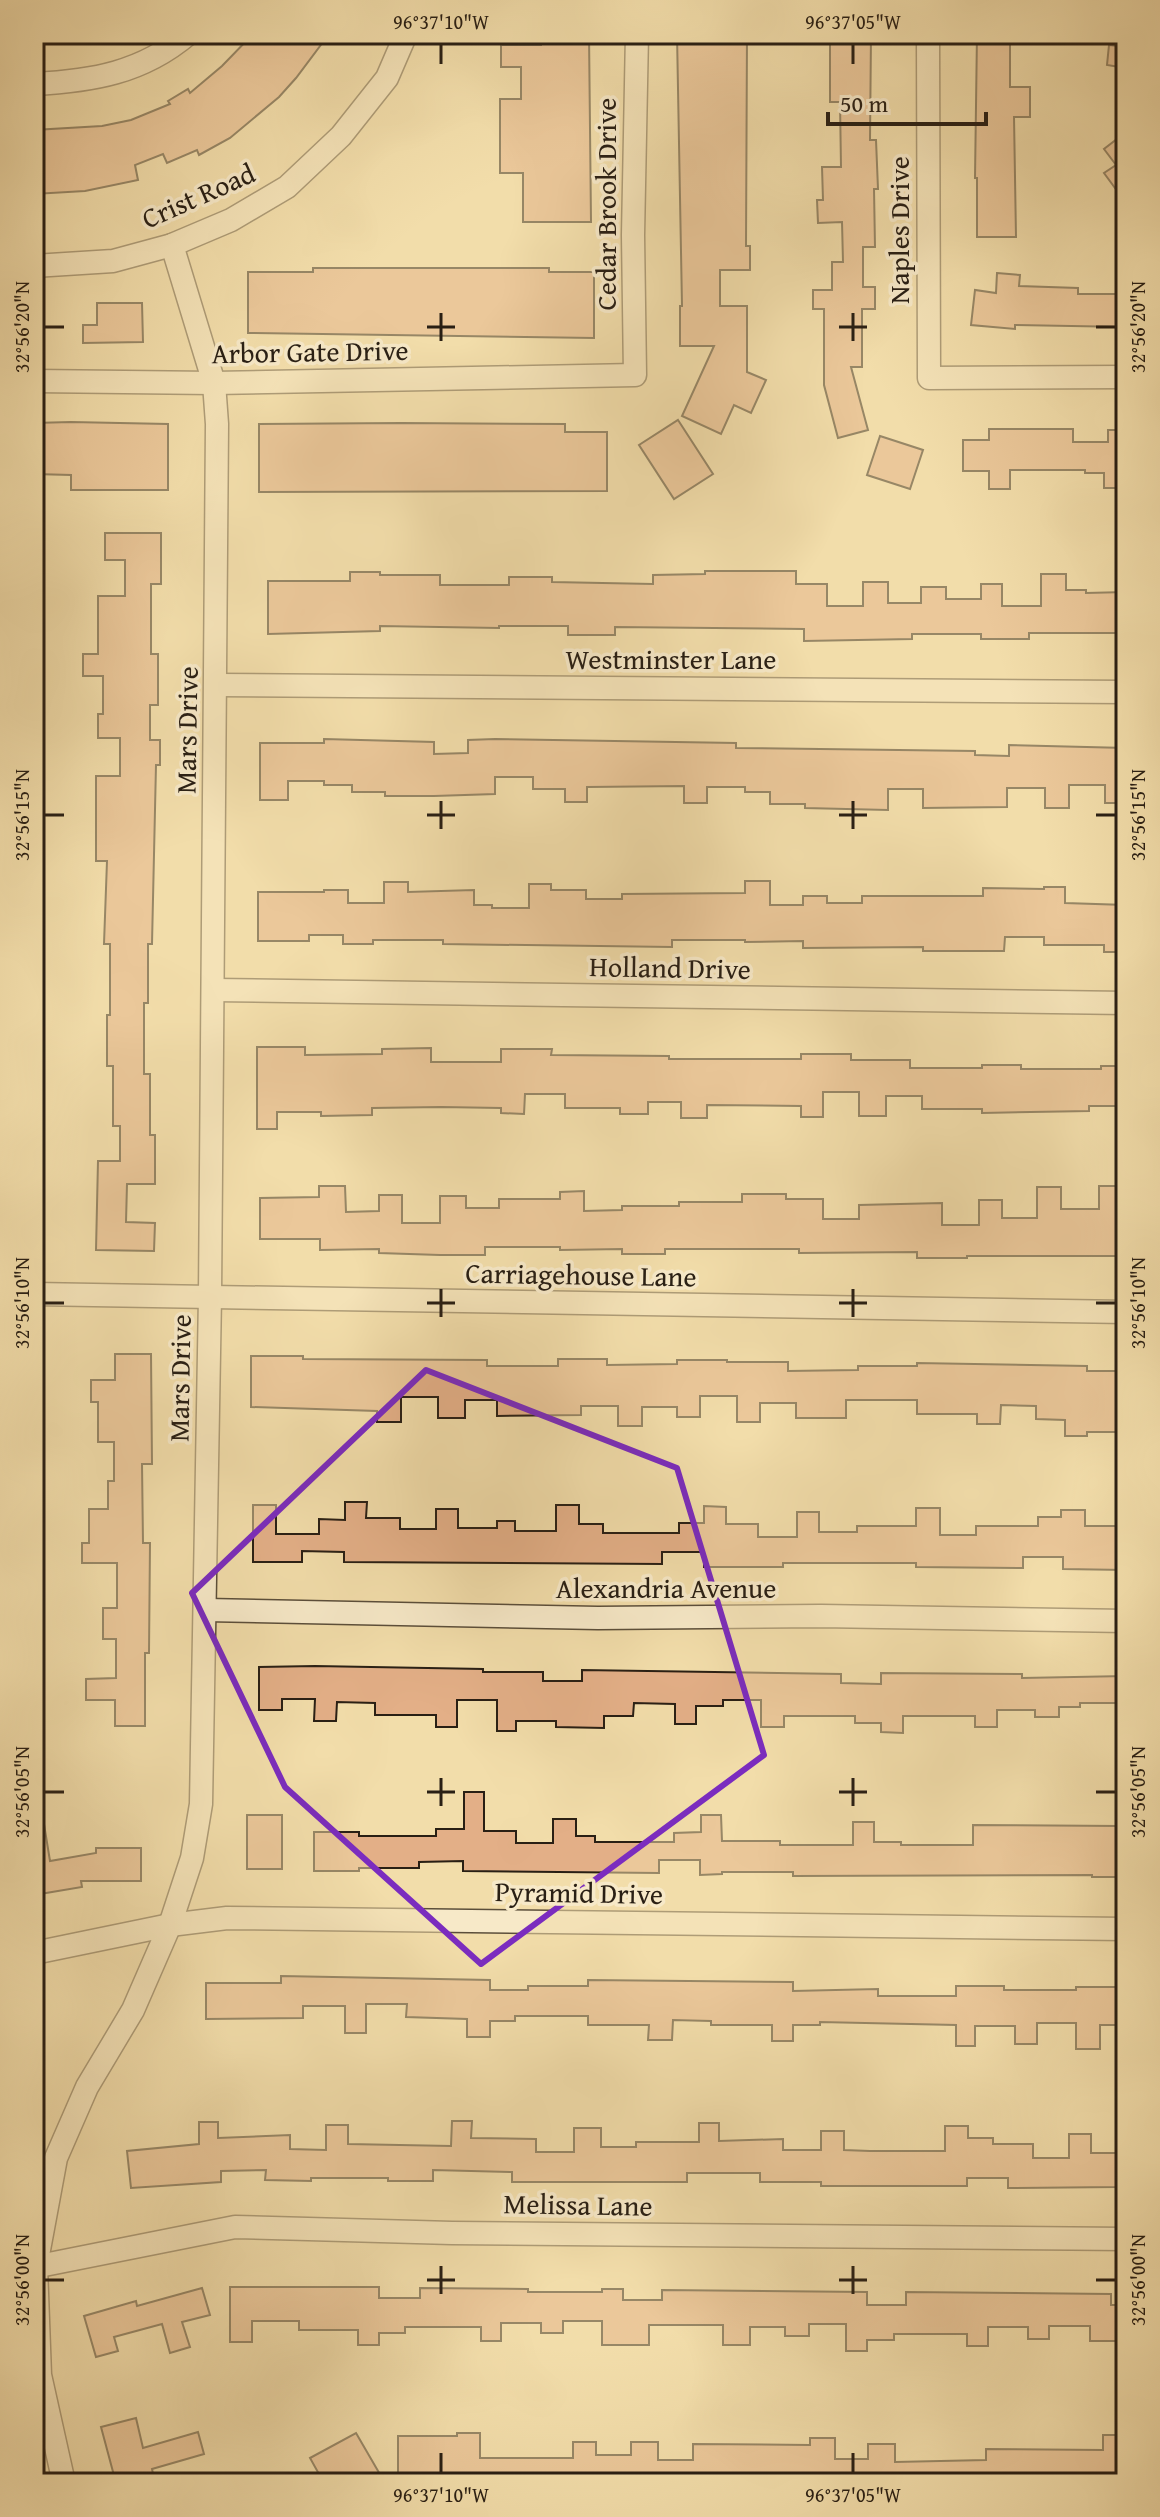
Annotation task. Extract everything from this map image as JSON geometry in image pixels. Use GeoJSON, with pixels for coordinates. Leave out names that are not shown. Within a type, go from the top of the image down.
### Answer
{"type":"FeatureCollection","features":[{"type":"Feature","properties":{"kind":"street"},"geometry":{"type":"LineString","coordinates":[[34,84],[82,81],[132,69],[188,34]]}},
{"type":"Feature","properties":{"kind":"street","name":"Crist Road"},"geometry":{"type":"LineString","coordinates":[[34,266],[113,261],[172,245],[231,220],[287,187],[341,136],[387,78],[406,34]]}},
{"type":"Feature","properties":{"kind":"street","name":"Cedar Brook Drive"},"geometry":{"type":"LineString","coordinates":[[635,375],[633,235],[637,34]]}},
{"type":"Feature","properties":{"kind":"street","name":"Naples Drive"},"geometry":{"type":"LineString","coordinates":[[928,34],[929,378],[1126,377]]}},
{"type":"Feature","properties":{"kind":"street","name":"Mars Drive"},"geometry":{"type":"LineString","coordinates":[[64,2483],[40,2375],[35,2266],[56,2158],[87,2087],[133,2010],[170,1925],[192,1858],[201,1804],[206,1610],[218,495],[214,383],[172,245]]}},
{"type":"Feature","properties":{"kind":"street","name":"Arbor Gate Drive"},"geometry":{"type":"LineString","coordinates":[[34,381],[214,383],[635,375]]}},
{"type":"Feature","properties":{"kind":"street","name":"Westminster Lane"},"geometry":{"type":"LineString","coordinates":[[217,685],[1126,692]]}},
{"type":"Feature","properties":{"kind":"street","name":"Holland Drive"},"geometry":{"type":"LineString","coordinates":[[213,990],[1126,1003]]}},
{"type":"Feature","properties":{"kind":"street","name":"Carriagehouse Lane"},"geometry":{"type":"LineString","coordinates":[[34,1294],[1126,1312]]}},
{"type":"Feature","properties":{"kind":"street","name":"Alexandria Avenue"},"geometry":{"type":"LineString","coordinates":[[206,1610],[598,1618],[821,1616],[1126,1621]]}},
{"type":"Feature","properties":{"kind":"street","name":"Pyramid Drive"},"geometry":{"type":"LineString","coordinates":[[34,1953],[170,1925],[227,1918],[1126,1929]]}},
{"type":"Feature","properties":{"kind":"street","name":"Melissa Lane"},"geometry":{"type":"LineString","coordinates":[[35,2266],[235,2227],[452,2233],[1126,2239]]}},
{"type":"Feature","properties":{"kind":"highlighted area"},"geometry":{"type":"Polygon","coordinates":[[[426,1370],[677,1468],[764,1755],[481,1964],[285,1787],[192,1593],[426,1370]]]}},
{"type":"Feature","properties":{"kind":"building"},"geometry":{"type":"Polygon","coordinates":[[[253,34],[329,34],[279,97],[230,138],[199,155],[197,150],[167,163],[163,154],[135,165],[138,180],[85,191],[34,194],[34,130],[102,126],[131,120],[170,104],[168,101],[188,89],[190,93],[253,34]]]}},
{"type":"Feature","properties":{"kind":"building"},"geometry":{"type":"Polygon","coordinates":[[[541,34],[589,34],[591,222],[523,222],[523,173],[500,173],[500,99],[521,99],[521,67],[501,67],[501,45],[541,45],[541,34]]]}},
{"type":"Feature","properties":{"kind":"building"},"geometry":{"type":"Polygon","coordinates":[[[677,34],[747,34],[746,246],[750,246],[750,270],[720,270],[720,306],[747,306],[747,372],[766,380],[751,413],[734,405],[721,434],[682,416],[714,346],[680,346],[677,34]]]}},
{"type":"Feature","properties":{"kind":"building"},"geometry":{"type":"Polygon","coordinates":[[[830,34],[871,34],[870,140],[876,140],[878,189],[874,189],[875,247],[863,247],[863,287],[875,287],[875,309],[862,309],[862,367],[851,367],[868,430],[838,438],[824,385],[824,309],[813,309],[813,290],[832,290],[832,262],[843,262],[842,222],[818,223],[817,200],[823,200],[822,167],[841,167],[840,102],[830,102],[830,34]]]}},
{"type":"Feature","properties":{"kind":"building"},"geometry":{"type":"Polygon","coordinates":[[[977,34],[1010,34],[1010,87],[1030,87],[1030,117],[1014,117],[1016,237],[977,237],[977,34]]]}},
{"type":"Feature","properties":{"kind":"building"},"geometry":{"type":"Polygon","coordinates":[[[1109,45],[1126,47],[1126,68],[1107,65],[1109,45]]]}},
{"type":"Feature","properties":{"kind":"building"},"geometry":{"type":"Polygon","coordinates":[[[1126,132],[1126,203],[1104,173],[1116,165],[1104,149],[1126,132]]]}},
{"type":"Feature","properties":{"kind":"building"},"geometry":{"type":"Polygon","coordinates":[[[313,268],[549,268],[549,272],[594,272],[594,338],[248,333],[248,272],[313,272],[313,268]]]}},
{"type":"Feature","properties":{"kind":"building"},"geometry":{"type":"Polygon","coordinates":[[[997,273],[1020,275],[1019,286],[1078,288],[1078,294],[1126,294],[1126,327],[1015,325],[1015,329],[971,325],[975,290],[996,293],[997,273]]]}},
{"type":"Feature","properties":{"kind":"building"},"geometry":{"type":"Polygon","coordinates":[[[97,303],[142,303],[143,342],[83,343],[83,325],[97,325],[97,303]]]}},
{"type":"Feature","properties":{"kind":"building"},"geometry":{"type":"Polygon","coordinates":[[[678,420],[713,474],[674,499],[639,445],[678,420]]]}},
{"type":"Feature","properties":{"kind":"building"},"geometry":{"type":"Polygon","coordinates":[[[34,423],[168,424],[168,490],[71,490],[71,475],[34,474],[34,423]]]}},
{"type":"Feature","properties":{"kind":"building"},"geometry":{"type":"Polygon","coordinates":[[[259,424],[565,424],[565,432],[607,432],[607,491],[259,492],[259,424]]]}},
{"type":"Feature","properties":{"kind":"building"},"geometry":{"type":"Polygon","coordinates":[[[989,429],[1073,429],[1073,442],[1108,442],[1108,430],[1126,430],[1126,488],[1104,488],[1104,473],[1085,473],[1085,470],[1010,470],[1010,489],[989,489],[989,471],[963,471],[963,440],[989,440],[989,429]]]}},
{"type":"Feature","properties":{"kind":"building"},"geometry":{"type":"Polygon","coordinates":[[[880,436],[923,450],[910,489],[867,475],[880,436]]]}},
{"type":"Feature","properties":{"kind":"building"},"geometry":{"type":"Polygon","coordinates":[[[105,533],[161,533],[161,584],[151,584],[151,654],[158,654],[158,705],[150,705],[150,740],[160,740],[160,765],[156,765],[152,944],[148,944],[148,1003],[144,1003],[144,1074],[150,1074],[150,1135],[155,1135],[155,1184],[127,1184],[126,1222],[155,1223],[154,1251],[96,1250],[98,1161],[120,1161],[120,1126],[113,1126],[113,1066],[107,1066],[110,944],[104,944],[107,861],[96,861],[96,776],[120,776],[120,738],[98,738],[98,714],[103,714],[103,676],[83,676],[83,654],[98,654],[98,596],[125,596],[125,560],[105,560],[105,533]]]}},
{"type":"Feature","properties":{"kind":"building"},"geometry":{"type":"Polygon","coordinates":[[[705,571],[796,571],[796,584],[827,584],[827,606],[863,606],[863,582],[888,582],[888,603],[921,603],[921,587],[946,587],[946,599],[981,599],[981,584],[1002,584],[1002,606],[1041,606],[1041,574],[1066,574],[1066,590],[1126,592],[1126,633],[1029,633],[1029,639],[981,639],[981,634],[912,634],[912,639],[804,641],[804,629],[615,627],[615,635],[568,635],[568,626],[380,626],[380,631],[268,634],[268,581],[350,581],[350,572],[380,572],[380,575],[440,575],[440,585],[509,585],[509,577],[552,577],[552,582],[653,584],[653,575],[705,574],[705,571]]]}},
{"type":"Feature","properties":{"kind":"building"},"geometry":{"type":"Polygon","coordinates":[[[324,739],[434,742],[434,754],[468,753],[468,740],[495,739],[736,743],[736,748],[975,751],[975,755],[1009,756],[1009,745],[1126,748],[1126,803],[1105,803],[1105,785],[1069,785],[1069,808],[1045,808],[1045,788],[1007,788],[1007,807],[923,808],[923,789],[888,789],[888,810],[770,804],[770,792],[745,792],[745,787],[707,787],[707,803],[684,803],[684,786],[587,787],[587,802],[565,802],[565,789],[533,789],[533,777],[495,777],[495,794],[434,796],[385,796],[385,792],[352,792],[352,785],[288,781],[288,800],[260,800],[260,743],[324,743],[324,739]]]}},
{"type":"Feature","properties":{"kind":"building"},"geometry":{"type":"Polygon","coordinates":[[[745,881],[770,881],[770,905],[803,905],[803,896],[827,896],[827,903],[862,903],[862,896],[983,896],[983,888],[1065,887],[1065,903],[1126,905],[1126,952],[1104,952],[1104,945],[1044,945],[1044,937],[1005,937],[1004,951],[923,951],[923,947],[803,948],[803,941],[745,940],[672,940],[672,947],[443,944],[443,940],[373,940],[373,944],[343,944],[343,935],[309,935],[309,941],[258,941],[258,892],[348,890],[348,903],[384,903],[384,882],[408,882],[408,892],[474,890],[474,905],[529,908],[529,884],[551,884],[551,890],[586,890],[586,899],[622,899],[622,894],[745,893],[745,881]]]}},
{"type":"Feature","properties":{"kind":"building"},"geometry":{"type":"Polygon","coordinates":[[[257,1047],[305,1047],[305,1055],[382,1054],[382,1049],[431,1048],[431,1062],[501,1062],[501,1049],[552,1049],[551,1055],[669,1056],[669,1059],[801,1059],[801,1054],[851,1054],[851,1060],[910,1060],[910,1068],[1021,1065],[1021,1069],[1101,1069],[1101,1066],[1126,1066],[1126,1106],[1089,1106],[1089,1111],[982,1113],[982,1109],[922,1109],[922,1096],[886,1096],[886,1116],[859,1116],[859,1092],[823,1092],[823,1117],[801,1117],[801,1106],[707,1105],[707,1118],[681,1118],[681,1102],[648,1102],[648,1114],[620,1114],[620,1108],[565,1108],[565,1094],[525,1094],[524,1114],[501,1113],[501,1108],[441,1107],[372,1108],[372,1115],[321,1116],[321,1112],[277,1112],[277,1129],[257,1129],[257,1047]]]}},
{"type":"Feature","properties":{"kind":"building"},"geometry":{"type":"Polygon","coordinates":[[[319,1186],[345,1186],[346,1212],[379,1211],[379,1195],[402,1195],[402,1223],[440,1223],[440,1196],[466,1196],[466,1208],[499,1208],[499,1199],[560,1199],[560,1192],[584,1191],[584,1211],[622,1210],[622,1206],[679,1206],[679,1202],[742,1202],[742,1194],[786,1194],[786,1199],[823,1199],[823,1219],[859,1219],[859,1205],[942,1203],[942,1225],[979,1225],[979,1200],[1002,1200],[1002,1218],[1037,1218],[1037,1187],[1061,1187],[1061,1209],[1099,1209],[1099,1186],[1121,1186],[1121,1208],[1126,1208],[1126,1256],[917,1258],[917,1252],[799,1253],[799,1249],[665,1249],[665,1254],[622,1254],[622,1249],[560,1250],[560,1247],[485,1247],[485,1255],[440,1255],[379,1253],[379,1249],[320,1250],[320,1239],[260,1239],[260,1198],[319,1197],[319,1186]]]}},
{"type":"Feature","properties":{"kind":"building"},"geometry":{"type":"Polygon","coordinates":[[[115,1354],[151,1354],[152,1464],[142,1464],[143,1543],[150,1543],[145,1726],[115,1726],[115,1700],[86,1700],[86,1679],[116,1678],[116,1639],[103,1639],[103,1608],[117,1608],[117,1563],[82,1563],[82,1543],[89,1543],[89,1509],[108,1509],[108,1481],[114,1481],[114,1442],[98,1442],[98,1402],[91,1402],[91,1380],[115,1380],[115,1354]]]}},
{"type":"Feature","properties":{"kind":"building"},"geometry":{"type":"Polygon","coordinates":[[[251,1356],[487,1360],[487,1366],[558,1366],[558,1359],[607,1359],[607,1365],[727,1360],[788,1362],[788,1371],[858,1370],[858,1366],[917,1366],[917,1363],[1087,1366],[1087,1371],[1126,1371],[1126,1432],[1087,1432],[1087,1436],[1065,1436],[1065,1420],[1036,1419],[1036,1406],[1001,1405],[1000,1424],[977,1424],[977,1414],[917,1414],[917,1400],[846,1400],[846,1418],[796,1418],[796,1403],[760,1403],[760,1422],[737,1422],[737,1396],[700,1396],[700,1417],[677,1417],[677,1407],[642,1407],[642,1426],[618,1426],[618,1406],[581,1406],[581,1415],[497,1416],[497,1400],[465,1400],[465,1418],[438,1418],[438,1397],[401,1397],[401,1422],[377,1422],[377,1411],[251,1407],[251,1356]]]}},
{"type":"Feature","properties":{"kind":"building"},"geometry":{"type":"Polygon","coordinates":[[[345,1502],[367,1502],[366,1518],[400,1518],[400,1529],[436,1529],[436,1509],[458,1509],[458,1528],[497,1528],[497,1521],[515,1521],[515,1531],[556,1531],[556,1505],[579,1505],[579,1524],[603,1524],[603,1533],[679,1533],[679,1523],[704,1523],[704,1506],[726,1507],[726,1524],[758,1524],[758,1537],[797,1537],[797,1512],[819,1512],[819,1532],[857,1532],[857,1526],[916,1526],[916,1508],[940,1508],[940,1535],[976,1535],[976,1526],[1038,1526],[1038,1517],[1061,1517],[1061,1510],[1085,1510],[1085,1526],[1123,1526],[1126,1570],[1063,1569],[1063,1557],[1023,1557],[1023,1568],[916,1567],[916,1563],[783,1563],[783,1567],[704,1567],[704,1552],[662,1552],[662,1564],[344,1562],[344,1552],[302,1551],[302,1562],[253,1562],[253,1505],[276,1505],[276,1534],[319,1534],[319,1519],[345,1520],[345,1502]]]}},
{"type":"Feature","properties":{"kind":"building"},"geometry":{"type":"Polygon","coordinates":[[[259,1667],[543,1672],[543,1681],[582,1681],[582,1670],[841,1674],[841,1683],[881,1684],[881,1673],[1022,1674],[1022,1678],[1126,1676],[1126,1703],[1080,1703],[1080,1707],[1059,1707],[1059,1717],[1035,1717],[1035,1710],[997,1710],[997,1727],[975,1727],[975,1716],[903,1716],[903,1733],[881,1732],[881,1723],[855,1723],[855,1716],[784,1716],[784,1727],[761,1727],[761,1700],[723,1700],[723,1706],[696,1706],[696,1724],[675,1724],[675,1704],[634,1703],[633,1716],[604,1716],[604,1728],[556,1727],[556,1721],[516,1721],[516,1731],[497,1731],[497,1700],[457,1700],[457,1727],[436,1727],[436,1715],[375,1715],[375,1703],[337,1702],[336,1721],[314,1721],[315,1699],[282,1699],[282,1710],[259,1710],[259,1667]]]}},
{"type":"Feature","properties":{"kind":"building"},"geometry":{"type":"Polygon","coordinates":[[[464,1792],[484,1792],[484,1831],[516,1831],[516,1843],[553,1843],[553,1819],[576,1819],[576,1836],[595,1836],[595,1842],[674,1842],[674,1833],[701,1832],[701,1815],[721,1815],[722,1841],[780,1841],[780,1845],[853,1845],[853,1822],[874,1822],[874,1842],[901,1842],[901,1845],[973,1845],[973,1825],[1119,1826],[1119,1843],[1126,1843],[1126,1877],[793,1876],[793,1872],[700,1875],[700,1860],[659,1860],[659,1873],[463,1871],[463,1861],[419,1862],[419,1868],[314,1871],[314,1832],[359,1832],[359,1836],[436,1836],[436,1829],[464,1829],[464,1792]]]}},
{"type":"Feature","properties":{"kind":"building"},"geometry":{"type":"Polygon","coordinates":[[[247,1815],[282,1815],[282,1869],[247,1869],[247,1815]]]}},
{"type":"Feature","properties":{"kind":"building"},"geometry":{"type":"Polygon","coordinates":[[[43,1818],[50,1861],[96,1853],[96,1848],[141,1848],[141,1881],[81,1881],[82,1887],[34,1895],[34,1819],[43,1818]]]}},
{"type":"Feature","properties":{"kind":"building"},"geometry":{"type":"Polygon","coordinates":[[[281,1976],[490,1980],[490,1990],[528,1990],[528,1986],[588,1986],[588,1980],[793,1982],[793,1991],[878,1989],[878,1996],[956,1996],[956,1986],[1004,1986],[1004,1990],[1126,1987],[1126,2025],[1100,2025],[1100,2049],[1076,2049],[1076,2023],[1037,2023],[1037,2044],[1015,2044],[1015,2026],[975,2026],[975,2046],[956,2046],[956,2025],[820,2022],[820,2025],[793,2025],[793,2041],[772,2041],[772,2025],[711,2025],[711,2021],[673,2020],[672,2040],[648,2040],[649,2025],[588,2025],[588,2016],[515,2016],[515,2021],[490,2021],[490,2037],[467,2037],[467,2019],[406,2017],[407,2004],[366,2004],[366,2033],[345,2033],[345,2006],[303,2006],[303,2018],[206,2019],[206,1983],[281,1983],[281,1976]]]}},
{"type":"Feature","properties":{"kind":"building"},"geometry":{"type":"Polygon","coordinates":[[[452,2121],[472,2121],[471,2138],[536,2139],[536,2152],[574,2152],[574,2128],[601,2128],[601,2147],[636,2147],[636,2142],[699,2142],[699,2123],[719,2123],[719,2141],[783,2139],[783,2150],[821,2150],[821,2131],[844,2131],[844,2150],[870,2151],[945,2151],[945,2126],[968,2126],[968,2138],[993,2138],[993,2144],[1033,2144],[1033,2158],[1069,2158],[1069,2134],[1091,2134],[1091,2153],[1116,2153],[1116,2187],[1008,2188],[1008,2178],[967,2178],[967,2186],[821,2186],[821,2182],[760,2182],[760,2173],[687,2173],[687,2182],[512,2182],[512,2172],[433,2170],[433,2181],[311,2178],[311,2181],[265,2180],[266,2170],[221,2171],[221,2182],[131,2188],[127,2151],[199,2144],[199,2122],[218,2122],[218,2138],[290,2135],[290,2149],[326,2150],[326,2125],[348,2125],[348,2144],[451,2146],[452,2121]]]}},
{"type":"Feature","properties":{"kind":"building"},"geometry":{"type":"Polygon","coordinates":[[[230,2287],[379,2287],[379,2298],[420,2298],[420,2288],[528,2289],[528,2292],[623,2289],[623,2300],[662,2300],[662,2290],[867,2292],[867,2305],[906,2305],[906,2292],[1111,2294],[1111,2305],[1126,2305],[1126,2341],[1090,2341],[1090,2326],[1049,2326],[1049,2339],[1028,2339],[1028,2327],[988,2327],[988,2346],[967,2346],[967,2334],[894,2334],[894,2340],[867,2340],[867,2351],[846,2351],[846,2324],[809,2324],[809,2336],[785,2336],[785,2327],[750,2327],[750,2345],[723,2345],[723,2325],[649,2325],[649,2345],[602,2345],[602,2321],[563,2321],[563,2333],[541,2333],[541,2323],[501,2323],[501,2341],[481,2341],[481,2327],[405,2327],[405,2333],[379,2333],[379,2345],[358,2345],[358,2330],[299,2330],[299,2321],[252,2321],[252,2342],[230,2342],[230,2287]]]}},
{"type":"Feature","properties":{"kind":"building"},"geometry":{"type":"Polygon","coordinates":[[[202,2288],[210,2315],[182,2322],[190,2347],[170,2353],[162,2324],[114,2337],[118,2351],[96,2357],[84,2316],[136,2301],[137,2306],[202,2288]]]}},
{"type":"Feature","properties":{"kind":"building"},"geometry":{"type":"Polygon","coordinates":[[[136,2418],[143,2448],[198,2432],[204,2454],[152,2469],[155,2483],[116,2483],[101,2427],[136,2418]]]}},
{"type":"Feature","properties":{"kind":"building"},"geometry":{"type":"Polygon","coordinates":[[[356,2433],[385,2483],[324,2483],[310,2458],[356,2433]]]}},
{"type":"Feature","properties":{"kind":"building"},"geometry":{"type":"Polygon","coordinates":[[[457,2433],[480,2433],[480,2458],[573,2458],[573,2442],[596,2442],[596,2455],[631,2455],[631,2442],[658,2442],[658,2460],[693,2460],[693,2444],[810,2445],[810,2438],[835,2438],[835,2459],[868,2459],[868,2444],[895,2444],[895,2462],[986,2460],[986,2449],[1103,2450],[1103,2435],[1126,2435],[1126,2483],[398,2483],[398,2436],[457,2436],[457,2433]]]}}]}
